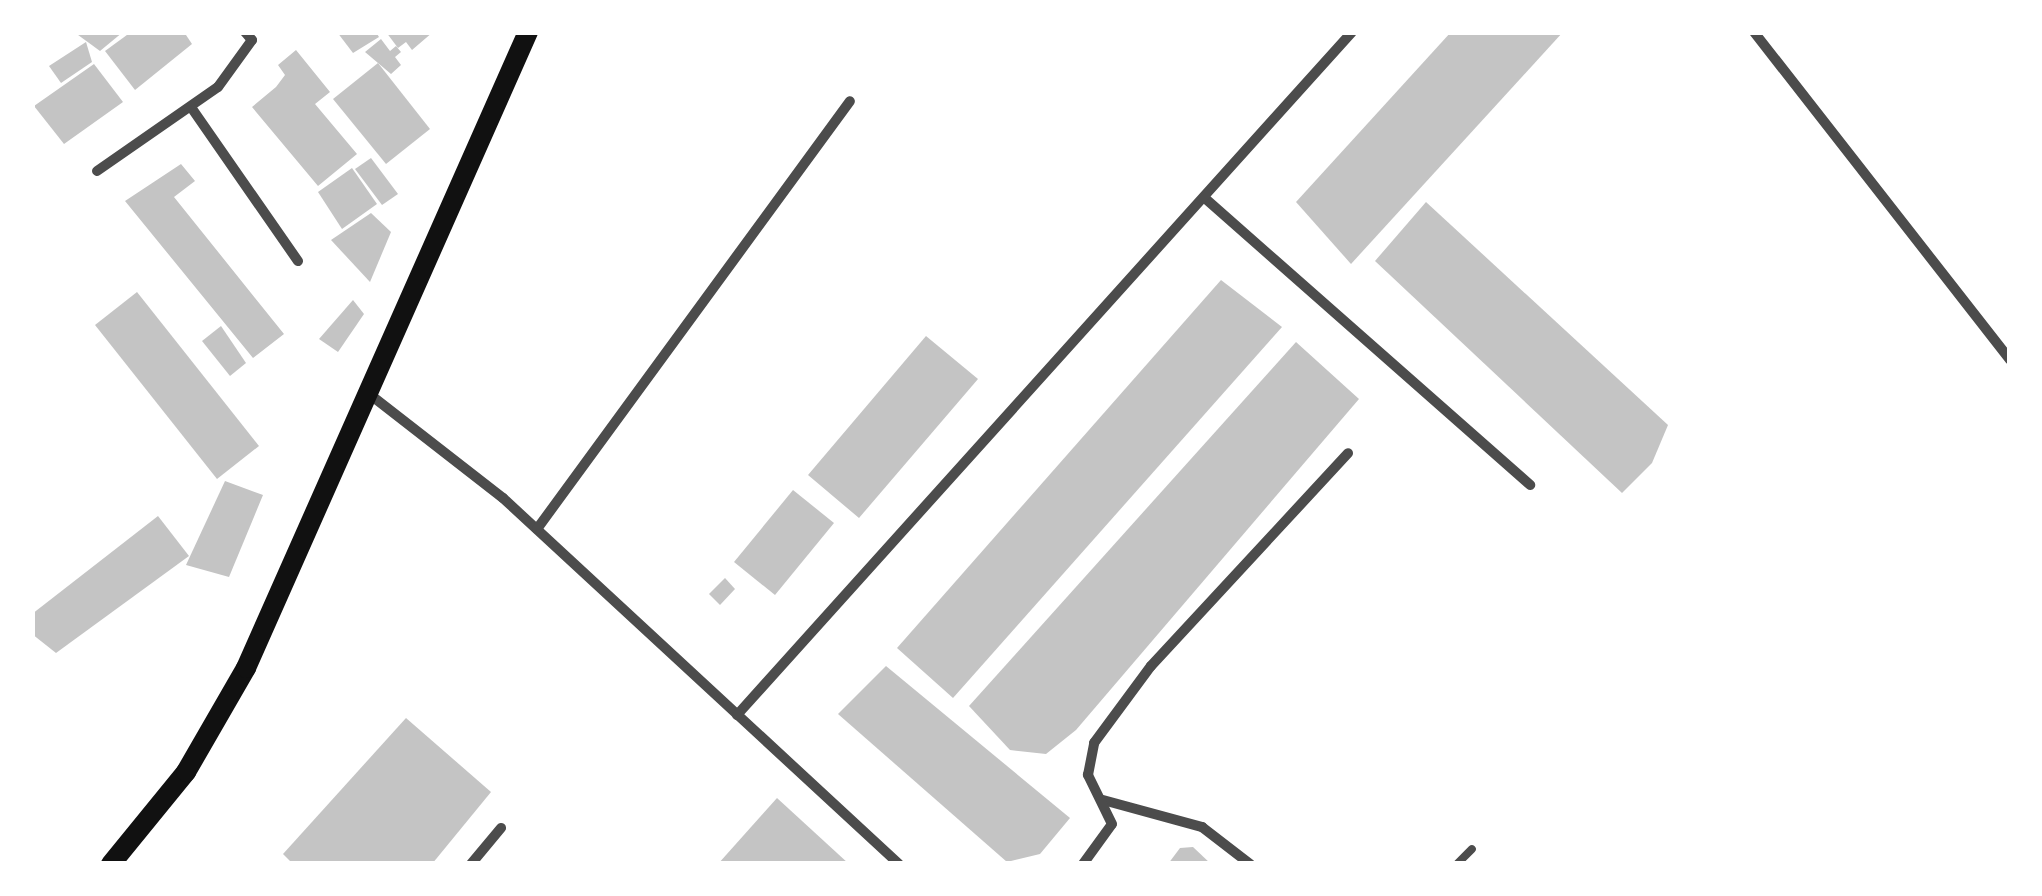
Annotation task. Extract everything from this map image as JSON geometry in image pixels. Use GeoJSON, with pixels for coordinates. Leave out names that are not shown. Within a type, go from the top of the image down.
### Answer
{"type":"FeatureCollection","features":[{"type":"Feature","properties":{"kind":"main road"},"geometry":{"type":"LineString","coordinates":[[112,864],[186,772],[246,668],[528,32]]}},
{"type":"Feature","properties":{"kind":"street"},"geometry":{"type":"LineString","coordinates":[[737,715],[1207,200],[1352,32]]}},
{"type":"Feature","properties":{"kind":"street"},"geometry":{"type":"LineString","coordinates":[[1754,32],[2010,360]]}},
{"type":"Feature","properties":{"kind":"street"},"geometry":{"type":"LineString","coordinates":[[97,170],[193,110],[253,35]]}},
{"type":"Feature","properties":{"kind":"street"},"geometry":{"type":"LineString","coordinates":[[536,529],[850,101]]}},
{"type":"Feature","properties":{"kind":"street"},"geometry":{"type":"LineString","coordinates":[[193,110],[298,260]]}},
{"type":"Feature","properties":{"kind":"street"},"geometry":{"type":"LineString","coordinates":[[1207,200],[1530,485]]}},
{"type":"Feature","properties":{"kind":"street"},"geometry":{"type":"LineString","coordinates":[[367,392],[536,529],[899,864]]}},
{"type":"Feature","properties":{"kind":"street"},"geometry":{"type":"LineString","coordinates":[[1083,864],[1112,824],[1088,775],[1094,742],[1151,666],[1348,452]]}},
{"type":"Feature","properties":{"kind":"street"},"geometry":{"type":"LineString","coordinates":[[1102,800],[1202,826],[1250,864]]}},
{"type":"Feature","properties":{"kind":"street"},"geometry":{"type":"LineString","coordinates":[[471,864],[502,828]]}},
{"type":"Feature","properties":{"kind":"lane"},"geometry":{"type":"LineString","coordinates":[[1457,864],[1472,849]]}},
{"type":"Feature","properties":{"kind":"building"},"geometry":{"type":"Polygon","coordinates":[[[74,32],[123,32],[100,51],[74,32]]]}},
{"type":"Feature","properties":{"kind":"building"},"geometry":{"type":"Polygon","coordinates":[[[131,32],[184,32],[192,44],[135,90],[105,51],[131,32]]]}},
{"type":"Feature","properties":{"kind":"building"},"geometry":{"type":"Polygon","coordinates":[[[337,32],[376,32],[379,37],[353,53],[337,32]]]}},
{"type":"Feature","properties":{"kind":"building"},"geometry":{"type":"Polygon","coordinates":[[[386,32],[433,32],[412,50],[406,42],[398,48],[386,32]]]}},
{"type":"Feature","properties":{"kind":"building"},"geometry":{"type":"Polygon","coordinates":[[[1451,32],[1563,32],[1351,264],[1296,202],[1451,32]]]}},
{"type":"Feature","properties":{"kind":"building"},"geometry":{"type":"Polygon","coordinates":[[[381,39],[390,51],[396,46],[401,52],[395,57],[401,65],[391,74],[365,52],[381,39]]]}},
{"type":"Feature","properties":{"kind":"building"},"geometry":{"type":"Polygon","coordinates":[[[86,42],[92,62],[61,83],[49,66],[86,42]]]}},
{"type":"Feature","properties":{"kind":"building"},"geometry":{"type":"Polygon","coordinates":[[[296,50],[330,92],[315,104],[357,154],[318,186],[252,107],[276,87],[285,75],[278,65],[296,50]]]}},
{"type":"Feature","properties":{"kind":"building"},"geometry":{"type":"Polygon","coordinates":[[[378,63],[430,129],[386,164],[333,99],[378,63]]]}},
{"type":"Feature","properties":{"kind":"building"},"geometry":{"type":"Polygon","coordinates":[[[94,64],[123,102],[64,144],[34,106],[94,64]]]}},
{"type":"Feature","properties":{"kind":"building"},"geometry":{"type":"Polygon","coordinates":[[[371,158],[398,194],[382,205],[355,169],[371,158]]]}},
{"type":"Feature","properties":{"kind":"building"},"geometry":{"type":"Polygon","coordinates":[[[181,164],[195,181],[174,197],[284,334],[253,358],[125,201],[181,164]]]}},
{"type":"Feature","properties":{"kind":"building"},"geometry":{"type":"Polygon","coordinates":[[[352,168],[377,204],[342,229],[318,192],[352,168]]]}},
{"type":"Feature","properties":{"kind":"building"},"geometry":{"type":"Polygon","coordinates":[[[1426,202],[1668,425],[1652,463],[1622,493],[1375,261],[1426,202]]]}},
{"type":"Feature","properties":{"kind":"building"},"geometry":{"type":"Polygon","coordinates":[[[371,213],[391,232],[370,282],[331,240],[371,213]]]}},
{"type":"Feature","properties":{"kind":"building"},"geometry":{"type":"Polygon","coordinates":[[[1221,280],[1282,327],[953,698],[897,648],[1221,280]]]}},
{"type":"Feature","properties":{"kind":"building"},"geometry":{"type":"Polygon","coordinates":[[[137,292],[259,446],[217,479],[95,325],[137,292]]]}},
{"type":"Feature","properties":{"kind":"building"},"geometry":{"type":"Polygon","coordinates":[[[353,300],[364,314],[338,352],[319,339],[353,300]]]}},
{"type":"Feature","properties":{"kind":"building"},"geometry":{"type":"Polygon","coordinates":[[[221,326],[246,363],[230,376],[202,341],[221,326]]]}},
{"type":"Feature","properties":{"kind":"building"},"geometry":{"type":"Polygon","coordinates":[[[926,336],[978,379],[859,518],[808,475],[926,336]]]}},
{"type":"Feature","properties":{"kind":"building"},"geometry":{"type":"Polygon","coordinates":[[[1296,342],[1359,399],[1076,730],[1046,754],[1010,750],[969,706],[1296,342]]]}},
{"type":"Feature","properties":{"kind":"building"},"geometry":{"type":"Polygon","coordinates":[[[225,481],[263,495],[229,577],[186,565],[225,481]]]}},
{"type":"Feature","properties":{"kind":"building"},"geometry":{"type":"Polygon","coordinates":[[[793,490],[834,523],[775,595],[734,562],[793,490]]]}},
{"type":"Feature","properties":{"kind":"building"},"geometry":{"type":"Polygon","coordinates":[[[158,516],[189,556],[56,653],[32,634],[32,614],[158,516]]]}},
{"type":"Feature","properties":{"kind":"building"},"geometry":{"type":"Polygon","coordinates":[[[725,578],[735,589],[720,605],[709,594],[725,578]]]}},
{"type":"Feature","properties":{"kind":"building"},"geometry":{"type":"Polygon","coordinates":[[[886,666],[1070,818],[1040,854],[1007,862],[838,714],[886,666]]]}},
{"type":"Feature","properties":{"kind":"building"},"geometry":{"type":"Polygon","coordinates":[[[406,718],[491,792],[432,864],[293,864],[283,854],[406,718]]]}},
{"type":"Feature","properties":{"kind":"building"},"geometry":{"type":"Polygon","coordinates":[[[777,798],[849,864],[718,864],[777,798]]]}},
{"type":"Feature","properties":{"kind":"building"},"geometry":{"type":"Polygon","coordinates":[[[1193,847],[1211,864],[1168,864],[1180,848],[1193,847]]]}}]}
